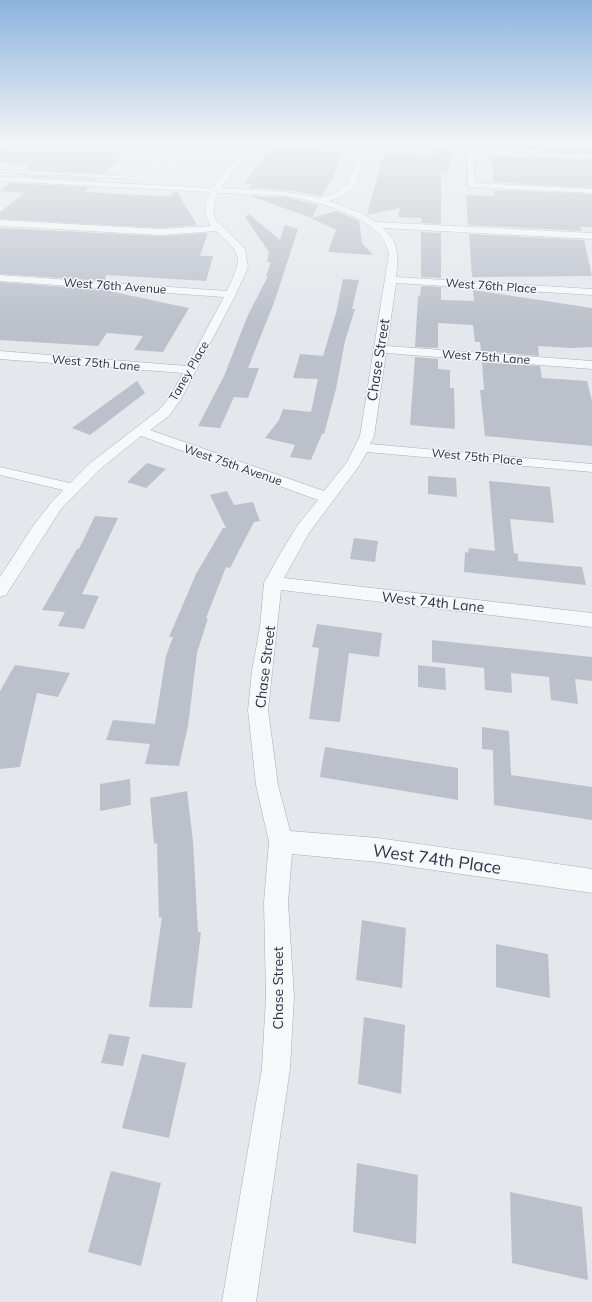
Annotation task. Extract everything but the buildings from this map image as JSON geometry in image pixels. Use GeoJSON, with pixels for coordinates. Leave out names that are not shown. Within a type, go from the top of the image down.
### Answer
{"type":"FeatureCollection","features":[{"type":"Feature","properties":{"kind":"street","name":"Taney Place"},"geometry":{"type":"LineString","coordinates":[[0,591],[56,506],[94,467],[164,413],[175,399],[191,370],[244,267],[240,248],[231,237],[211,220],[208,206],[210,203]]}},
{"type":"Feature","properties":{"kind":"street","name":"Chase Street"},"geometry":{"type":"LineString","coordinates":[[239,1302],[276,1068],[280,997],[276,902],[282,842],[267,785],[258,710],[273,583],[299,536],[354,463],[367,436],[394,253],[384,234],[374,225],[357,215],[326,203]]}},
{"type":"Feature","properties":{"kind":"street"},"geometry":{"type":"LineString","coordinates":[[0,223],[160,232],[219,228]]}},
{"type":"Feature","properties":{"kind":"street"},"geometry":{"type":"LineString","coordinates":[[374,225],[592,236]]}},
{"type":"Feature","properties":{"kind":"street","name":"West 76th Avenue"},"geometry":{"type":"LineString","coordinates":[[0,278],[231,294]]}},
{"type":"Feature","properties":{"kind":"street","name":"West 76th Place"},"geometry":{"type":"LineString","coordinates":[[391,280],[592,292]]}},
{"type":"Feature","properties":{"kind":"street","name":"West 75th Lane"},"geometry":{"type":"LineString","coordinates":[[380,349],[592,365]]}},
{"type":"Feature","properties":{"kind":"street","name":"West 75th Lane"},"geometry":{"type":"LineString","coordinates":[[0,355],[191,370]]}},
{"type":"Feature","properties":{"kind":"street","name":"West 75th Avenue"},"geometry":{"type":"LineString","coordinates":[[139,431],[328,498]]}},
{"type":"Feature","properties":{"kind":"street","name":"West 75th Place"},"geometry":{"type":"LineString","coordinates":[[362,447],[592,468]]}},
{"type":"Feature","properties":{"kind":"street"},"geometry":{"type":"LineString","coordinates":[[0,471],[72,488]]}},
{"type":"Feature","properties":{"kind":"street","name":"West 74th Lane"},"geometry":{"type":"LineString","coordinates":[[273,583],[592,620]]}},
{"type":"Feature","properties":{"kind":"street","name":"West 74th Place"},"geometry":{"type":"LineString","coordinates":[[282,842],[378,850],[592,881]]}}]}
